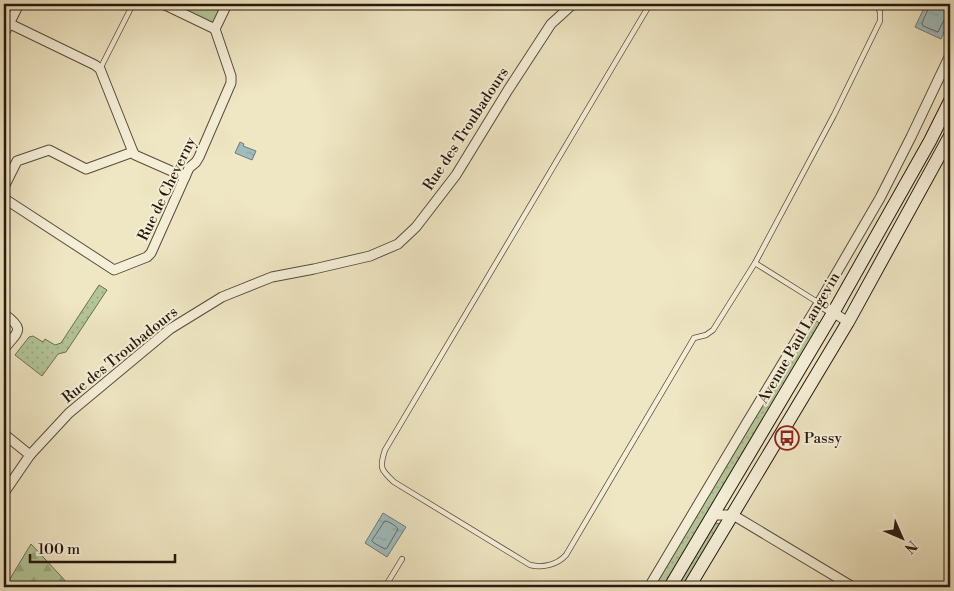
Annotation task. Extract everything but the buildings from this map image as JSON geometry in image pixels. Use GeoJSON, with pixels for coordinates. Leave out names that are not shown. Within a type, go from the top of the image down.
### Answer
{"type":"FeatureCollection","features":[{"type":"Feature","properties":{"kind":"main road","name":"Avenue Paul Langevin"},"geometry":{"type":"LineString","coordinates":[[670,587],[833,313],[930,142],[950,101]]}},
{"type":"Feature","properties":{"kind":"main road"},"geometry":{"type":"LineString","coordinates":[[690,587],[848,322],[949,144]]}},
{"type":"Feature","properties":{"kind":"street"},"geometry":{"type":"LineString","coordinates":[[4,34],[6,22],[19,4]]}},
{"type":"Feature","properties":{"kind":"street"},"geometry":{"type":"LineString","coordinates":[[163,4],[214,29],[227,4]]}},
{"type":"Feature","properties":{"kind":"street","name":"Rue des Troubadours"},"geometry":{"type":"LineString","coordinates":[[4,493],[30,455],[69,414],[170,329],[222,296],[272,277],[370,256],[398,244],[416,227],[456,175],[551,24],[573,4]]}},
{"type":"Feature","properties":{"kind":"street"},"geometry":{"type":"LineString","coordinates":[[6,22],[100,69],[135,155],[185,176]]}},
{"type":"Feature","properties":{"kind":"street","name":"Rue de Cheverny"},"geometry":{"type":"LineString","coordinates":[[4,194],[5,199],[114,270],[148,257],[189,168],[199,157],[232,83],[232,76],[214,29]]}},
{"type":"Feature","properties":{"kind":"street"},"geometry":{"type":"LineString","coordinates":[[649,587],[880,198],[950,55]]}},
{"type":"Feature","properties":{"kind":"street"},"geometry":{"type":"LineString","coordinates":[[4,187],[17,161],[49,150],[86,169],[133,152]]}},
{"type":"Feature","properties":{"kind":"street"},"geometry":{"type":"LineString","coordinates":[[819,303],[848,322]]}},
{"type":"Feature","properties":{"kind":"street"},"geometry":{"type":"LineString","coordinates":[[4,314],[16,323],[18,328],[4,348]]}},
{"type":"Feature","properties":{"kind":"street"},"geometry":{"type":"LineString","coordinates":[[4,434],[30,455]]}},
{"type":"Feature","properties":{"kind":"street"},"geometry":{"type":"LineString","coordinates":[[714,515],[733,515],[853,587]]}},
{"type":"Feature","properties":{"kind":"lane"},"geometry":{"type":"LineString","coordinates":[[100,69],[133,4]]}},
{"type":"Feature","properties":{"kind":"lane"},"geometry":{"type":"LineString","coordinates":[[650,4],[385,450],[382,460],[381,468],[394,482],[530,565],[539,567],[561,560],[566,555],[694,338],[706,336],[712,330],[755,263],[834,115],[880,21],[880,12],[877,4]]}},
{"type":"Feature","properties":{"kind":"lane"},"geometry":{"type":"LineString","coordinates":[[930,142],[949,144]]}},
{"type":"Feature","properties":{"kind":"lane"},"geometry":{"type":"LineString","coordinates":[[755,263],[819,303]]}},
{"type":"Feature","properties":{"kind":"lane"},"geometry":{"type":"LineString","coordinates":[[385,587],[402,559]]}},
{"type":"Feature","properties":{"kind":"green space"},"geometry":{"type":"Polygon","coordinates":[[[162,4],[227,4],[215,29],[162,4]]]}},
{"type":"Feature","properties":{"kind":"green space"},"geometry":{"type":"Polygon","coordinates":[[[99,285],[107,290],[66,352],[58,354],[42,376],[15,355],[29,337],[33,336],[43,342],[45,339],[55,345],[61,343],[99,285]]]}},
{"type":"Feature","properties":{"kind":"green space"},"geometry":{"type":"Polygon","coordinates":[[[813,321],[819,323],[819,328],[664,587],[654,587],[813,321]]]}},
{"type":"Feature","properties":{"kind":"green space"},"geometry":{"type":"Polygon","coordinates":[[[713,522],[722,525],[684,587],[677,587],[697,553],[713,522]]]}},
{"type":"Feature","properties":{"kind":"green space"},"geometry":{"type":"Polygon","coordinates":[[[31,544],[71,587],[5,587],[31,544]]]}},
{"type":"Feature","properties":{"kind":"water"},"geometry":{"type":"Polygon","coordinates":[[[926,4],[950,4],[950,19],[941,39],[915,27],[926,4]]]}},
{"type":"Feature","properties":{"kind":"water"},"geometry":{"type":"Polygon","coordinates":[[[240,142],[244,144],[243,146],[256,151],[252,160],[235,153],[240,142]]]}},
{"type":"Feature","properties":{"kind":"water"},"geometry":{"type":"Polygon","coordinates":[[[383,513],[406,527],[387,557],[365,543],[383,513]]]}},
{"type":"Feature","properties":{"kind":"place","name":"Passy"},"geometry":{"type":"Point","coordinates":[787,438]}}]}
